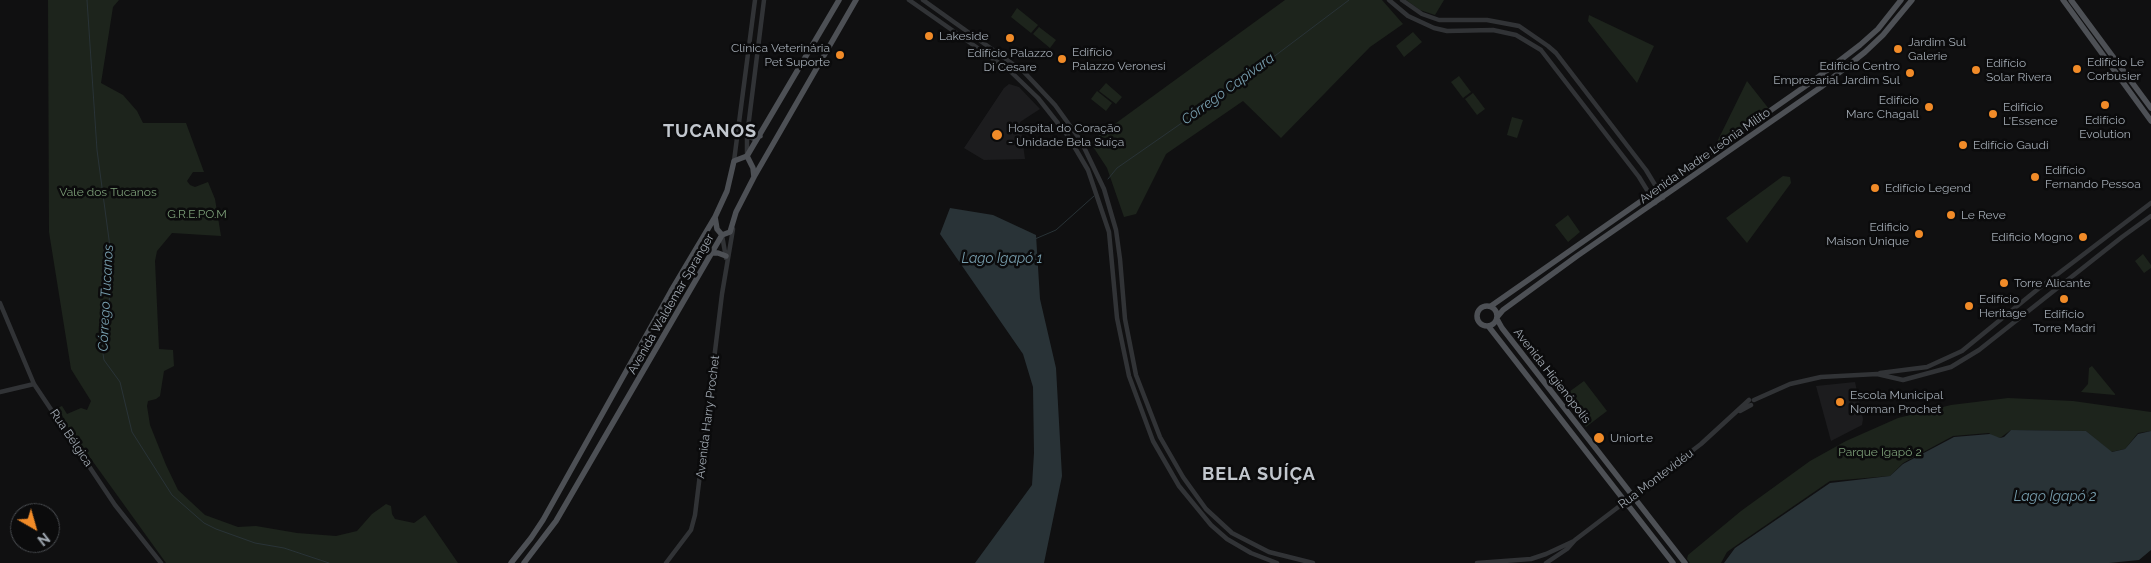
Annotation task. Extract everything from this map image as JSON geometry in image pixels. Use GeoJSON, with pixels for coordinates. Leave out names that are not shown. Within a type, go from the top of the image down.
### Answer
{"type":"FeatureCollection","features":[{"type":"Feature","properties":{"kind":"main road"},"geometry":{"type":"LineString","coordinates":[[734,161],[747,156],[839,0]]}},
{"type":"Feature","properties":{"kind":"main road","name":"Avenida Waldemar Spranger"},"geometry":{"type":"LineString","coordinates":[[524,563],[556,521],[722,235],[730,232],[736,212],[754,177],[856,0]]}},
{"type":"Feature","properties":{"kind":"main road","name":"Avenida Madre Leônia Milito"},"geometry":{"type":"LineString","coordinates":[[1491,306],[1652,195],[1860,45],[1878,29],[1901,0]]}},
{"type":"Feature","properties":{"kind":"main road","name":"Avenida Madre Leônia Milito"},"geometry":{"type":"LineString","coordinates":[[1498,317],[1503,310],[1569,262],[1762,129],[1865,52],[1883,35],[1912,0]]}},
{"type":"Feature","properties":{"kind":"main road"},"geometry":{"type":"LineString","coordinates":[[2063,0],[2151,121]]}},
{"type":"Feature","properties":{"kind":"main road"},"geometry":{"type":"LineString","coordinates":[[2071,0],[2151,108]]}},
{"type":"Feature","properties":{"kind":"main road"},"geometry":{"type":"LineString","coordinates":[[747,136],[754,138],[760,136]]}},
{"type":"Feature","properties":{"kind":"main road"},"geometry":{"type":"LineString","coordinates":[[747,156],[753,168],[754,177]]}},
{"type":"Feature","properties":{"kind":"main road","name":"Avenida Waldemar Spranger"},"geometry":{"type":"LineString","coordinates":[[511,563],[543,520],[715,217],[727,191],[734,161]]}},
{"type":"Feature","properties":{"kind":"main road"},"geometry":{"type":"LineString","coordinates":[[715,217],[717,229],[722,235]]}},
{"type":"Feature","properties":{"kind":"main road"},"geometry":{"type":"LineString","coordinates":[[712,253],[718,253],[726,259]]}},
{"type":"Feature","properties":{"kind":"main road"},"geometry":{"type":"LineString","coordinates":[[1491,306],[1496,310],[1498,317],[1494,324],[1489,327],[1480,324],[1477,316],[1481,307],[1491,306]]}},
{"type":"Feature","properties":{"kind":"main road","name":"Avenida Higienópolis"},"geometry":{"type":"LineString","coordinates":[[1498,317],[1502,328],[1685,563]]}},
{"type":"Feature","properties":{"kind":"main road","name":"Avenida Higienópolis"},"geometry":{"type":"LineString","coordinates":[[1489,327],[1673,563]]}},
{"type":"Feature","properties":{"kind":"main road"},"geometry":{"type":"LineString","coordinates":[[623,380],[635,384]]}},
{"type":"Feature","properties":{"kind":"street"},"geometry":{"type":"LineString","coordinates":[[734,161],[755,0]]}},
{"type":"Feature","properties":{"kind":"street"},"geometry":{"type":"LineString","coordinates":[[747,156],[747,136],[764,0]]}},
{"type":"Feature","properties":{"kind":"street"},"geometry":{"type":"LineString","coordinates":[[908,0],[1009,70],[1053,115],[1076,150],[1088,170],[1109,232],[1117,318],[1129,376],[1153,441],[1171,473],[1200,514],[1227,539],[1250,553],[1277,563]]}},
{"type":"Feature","properties":{"kind":"street"},"geometry":{"type":"LineString","coordinates":[[924,0],[1024,72],[1055,105],[1081,141],[1104,189],[1116,230],[1120,251],[1125,320],[1136,375],[1160,437],[1183,477],[1206,509],[1232,532],[1269,552],[1313,563]]}},
{"type":"Feature","properties":{"kind":"street"},"geometry":{"type":"LineString","coordinates":[[1389,0],[1399,10],[1418,22],[1447,31],[1493,30],[1516,35],[1541,50],[1639,177],[1652,195],[1655,203]]}},
{"type":"Feature","properties":{"kind":"street"},"geometry":{"type":"LineString","coordinates":[[1402,0],[1422,14],[1444,21],[1487,20],[1519,26],[1541,41],[1556,53],[1646,170],[1662,198]]}},
{"type":"Feature","properties":{"kind":"street"},"geometry":{"type":"LineString","coordinates":[[1418,22],[1422,14]]}},
{"type":"Feature","properties":{"kind":"street"},"geometry":{"type":"LineString","coordinates":[[1639,177],[1646,170]]}},
{"type":"Feature","properties":{"kind":"street"},"geometry":{"type":"LineString","coordinates":[[1877,374],[1914,370],[1954,356],[2115,228],[2151,204]]}},
{"type":"Feature","properties":{"kind":"street","name":"Rua Montevidéu"},"geometry":{"type":"LineString","coordinates":[[1565,547],[1702,444],[1751,401],[1790,384],[1811,379],[1836,375],[1877,374],[1903,380],[1951,367],[1979,350],[2044,297],[2151,216]]}},
{"type":"Feature","properties":{"kind":"street","name":"Avenida Harry Prochet"},"geometry":{"type":"LineString","coordinates":[[666,563],[691,530],[695,515],[726,259],[732,244],[733,225]]}},
{"type":"Feature","properties":{"kind":"street"},"geometry":{"type":"LineString","coordinates":[[2115,228],[2122,237]]}},
{"type":"Feature","properties":{"kind":"street","name":"Avenida Harry Prochet"},"geometry":{"type":"LineString","coordinates":[[722,235],[726,259]]}},
{"type":"Feature","properties":{"kind":"street","name":"Rua Bélgica"},"geometry":{"type":"LineString","coordinates":[[0,303],[34,384],[120,512],[161,563]]}},
{"type":"Feature","properties":{"kind":"street"},"geometry":{"type":"LineString","coordinates":[[1129,376],[1136,375]]}},
{"type":"Feature","properties":{"kind":"street"},"geometry":{"type":"LineString","coordinates":[[0,392],[34,384]]}},
{"type":"Feature","properties":{"kind":"street"},"geometry":{"type":"LineString","coordinates":[[1148,430],[1156,427]]}},
{"type":"Feature","properties":{"kind":"street"},"geometry":{"type":"LineString","coordinates":[[1153,441],[1160,437]]}},
{"type":"Feature","properties":{"kind":"street"},"geometry":{"type":"LineString","coordinates":[[1227,539],[1232,532]]}},
{"type":"Feature","properties":{"kind":"street"},"geometry":{"type":"LineString","coordinates":[[1477,563],[1522,560],[1565,547]]}},
{"type":"Feature","properties":{"kind":"street"},"geometry":{"type":"LineString","coordinates":[[1548,562],[1565,547]]}},
{"type":"Feature","properties":{"kind":"street"},"geometry":{"type":"LineString","coordinates":[[1546,554],[1550,557],[1548,562]]}},
{"type":"Feature","properties":{"kind":"shaded area","name":"Hospital do Coração - Unidade Bela Suíça"},"geometry":{"type":"Polygon","coordinates":[[[1009,84],[1019,87],[1040,109],[1020,122],[1025,159],[984,160],[964,148],[1004,88],[1009,84]]]}},
{"type":"Feature","properties":{"kind":"shaded area","name":"Escola Municipal Norman Prochet"},"geometry":{"type":"Polygon","coordinates":[[[1855,382],[1863,419],[1862,425],[1831,441],[1816,386],[1855,382]]]}},
{"type":"Feature","properties":{"kind":"green space","name":"Vale dos Tucanos"},"geometry":{"type":"Polygon","coordinates":[[[48,0],[119,0],[113,7],[101,83],[123,95],[137,111],[143,123],[186,123],[204,172],[193,172],[187,181],[195,187],[208,182],[215,199],[221,236],[172,233],[157,251],[155,261],[159,349],[173,350],[174,366],[164,371],[160,396],[148,401],[147,406],[150,425],[178,490],[205,515],[238,527],[256,526],[297,533],[336,536],[357,531],[372,514],[386,504],[391,506],[395,519],[414,523],[425,515],[458,563],[166,563],[55,409],[62,406],[67,414],[81,408],[87,410],[91,401],[71,369],[49,232],[48,0]]]}},
{"type":"Feature","properties":{"kind":"green space"},"geometry":{"type":"Polygon","coordinates":[[[1285,0],[1382,0],[1403,24],[1370,47],[1281,138],[1243,101],[1166,154],[1136,214],[1124,217],[1107,168],[1090,142],[1285,0]]]}},
{"type":"Feature","properties":{"kind":"green space"},"geometry":{"type":"Polygon","coordinates":[[[1406,0],[1444,0],[1435,15],[1420,10],[1406,0]]]}},
{"type":"Feature","properties":{"kind":"green space"},"geometry":{"type":"Polygon","coordinates":[[[1017,8],[1038,25],[1031,33],[1011,17],[1017,8]]]}},
{"type":"Feature","properties":{"kind":"green space"},"geometry":{"type":"Polygon","coordinates":[[[1589,15],[1654,46],[1637,83],[1588,21],[1589,15]]]}},
{"type":"Feature","properties":{"kind":"green space"},"geometry":{"type":"Polygon","coordinates":[[[1039,27],[1056,40],[1050,48],[1033,34],[1039,27]]]}},
{"type":"Feature","properties":{"kind":"green space"},"geometry":{"type":"Polygon","coordinates":[[[1413,32],[1422,42],[1404,57],[1396,46],[1413,32]]]}},
{"type":"Feature","properties":{"kind":"green space"},"geometry":{"type":"Polygon","coordinates":[[[1459,76],[1471,92],[1463,98],[1451,82],[1459,76]]]}},
{"type":"Feature","properties":{"kind":"green space"},"geometry":{"type":"Polygon","coordinates":[[[1747,81],[1769,109],[1719,144],[1717,142],[1747,81]]]}},
{"type":"Feature","properties":{"kind":"green space"},"geometry":{"type":"Polygon","coordinates":[[[1106,83],[1122,97],[1116,104],[1099,91],[1106,83]]]}},
{"type":"Feature","properties":{"kind":"green space"},"geometry":{"type":"Polygon","coordinates":[[[1097,91],[1112,103],[1106,111],[1091,99],[1097,91]]]}},
{"type":"Feature","properties":{"kind":"green space"},"geometry":{"type":"Polygon","coordinates":[[[1473,93],[1485,109],[1477,115],[1465,99],[1473,93]]]}},
{"type":"Feature","properties":{"kind":"green space"},"geometry":{"type":"Polygon","coordinates":[[[1512,117],[1523,120],[1517,138],[1507,135],[1512,117]]]}},
{"type":"Feature","properties":{"kind":"green space"},"geometry":{"type":"Polygon","coordinates":[[[1783,176],[1790,177],[1791,183],[1747,243],[1726,218],[1783,176]]]}},
{"type":"Feature","properties":{"kind":"green space"},"geometry":{"type":"Polygon","coordinates":[[[1568,215],[1580,232],[1568,242],[1555,225],[1568,215]]]}},
{"type":"Feature","properties":{"kind":"green space"},"geometry":{"type":"Polygon","coordinates":[[[2143,254],[2151,265],[2151,268],[2144,273],[2135,261],[2143,254]]]}},
{"type":"Feature","properties":{"kind":"green space"},"geometry":{"type":"Polygon","coordinates":[[[2092,366],[2115,395],[2081,392],[2088,384],[2089,368],[2092,366]]]}},
{"type":"Feature","properties":{"kind":"green space"},"geometry":{"type":"Polygon","coordinates":[[[1584,381],[1607,411],[1586,427],[1562,397],[1584,381]]]}},
{"type":"Feature","properties":{"kind":"green space","name":"Parque Igapó 2"},"geometry":{"type":"Polygon","coordinates":[[[2008,398],[2073,401],[2151,412],[2151,431],[2138,433],[2125,449],[2111,452],[2086,431],[2011,430],[2000,438],[1994,437],[1989,433],[1953,436],[1903,463],[1890,476],[1830,481],[1727,552],[1721,563],[1690,563],[1687,559],[1688,555],[1741,511],[1810,461],[1846,441],[1898,418],[1951,405],[2008,398]]]}},
{"type":"Feature","properties":{"kind":"water","name":"Lago Igapó 1"},"geometry":{"type":"Polygon","coordinates":[[[950,208],[993,215],[1036,235],[1040,299],[1056,368],[1062,476],[1044,563],[975,563],[1032,485],[1034,453],[1033,387],[1023,354],[940,234],[950,208]]]}},
{"type":"Feature","properties":{"kind":"water","name":"Lago Igapó 2"},"geometry":{"type":"Polygon","coordinates":[[[2011,430],[2086,431],[2112,452],[2125,449],[2138,434],[2151,431],[2151,550],[2139,560],[2109,563],[1724,563],[1735,548],[1830,483],[1890,476],[1903,464],[1954,437],[1990,434],[2000,438],[2004,437],[2011,430]]]}},
{"type":"Feature","properties":{"kind":"waterway","name":"Córrego Tucanos"},"geometry":{"type":"LineString","coordinates":[[87,0],[97,150],[110,247],[111,276],[107,334],[102,347],[104,360],[120,382],[132,432],[172,495],[204,523],[255,543],[284,548],[329,563]]}},
{"type":"Feature","properties":{"kind":"waterway","name":"Córrego Capivara"},"geometry":{"type":"LineString","coordinates":[[1108,179],[1117,168],[1235,86],[1349,0]]}},
{"type":"Feature","properties":{"kind":"waterway","name":"Córrego Capivara"},"geometry":{"type":"LineString","coordinates":[[1035,239],[1056,230],[1094,196]]}},
{"type":"Feature","properties":{"kind":"place","name":"Lakeside"},"geometry":{"type":"Point","coordinates":[929,36]}},
{"type":"Feature","properties":{"kind":"place","name":"Edifício Palazzo Di Cesare"},"geometry":{"type":"Point","coordinates":[1010,38]}},
{"type":"Feature","properties":{"kind":"place","name":"Jardim Sul Galerie"},"geometry":{"type":"Point","coordinates":[1898,49]}},
{"type":"Feature","properties":{"kind":"place","name":"Clínica Veterinária Pet Suporte"},"geometry":{"type":"Point","coordinates":[840,55]}},
{"type":"Feature","properties":{"kind":"place","name":"Edifício Palazzo Veronesi"},"geometry":{"type":"Point","coordinates":[1062,59]}},
{"type":"Feature","properties":{"kind":"place","name":"Edifício Le Corbusier"},"geometry":{"type":"Point","coordinates":[2077,69]}},
{"type":"Feature","properties":{"kind":"place","name":"Edifício Solar Rivera"},"geometry":{"type":"Point","coordinates":[1976,70]}},
{"type":"Feature","properties":{"kind":"place","name":"Edifício Centro Empresarial Jardim Sul"},"geometry":{"type":"Point","coordinates":[1910,73]}},
{"type":"Feature","properties":{"kind":"place","name":"Edifício Evolution"},"geometry":{"type":"Point","coordinates":[2105,105]}},
{"type":"Feature","properties":{"kind":"place","name":"Edifício Marc Chagall"},"geometry":{"type":"Point","coordinates":[1929,107]}},
{"type":"Feature","properties":{"kind":"place","name":"Edifício L'Essence"},"geometry":{"type":"Point","coordinates":[1993,114]}},
{"type":"Feature","properties":{"kind":"place","name":"Hospital do Coração - Unidade Bela Suíça"},"geometry":{"type":"Point","coordinates":[997,135]}},
{"type":"Feature","properties":{"kind":"place","name":"Edifício Gaudi"},"geometry":{"type":"Point","coordinates":[1963,145]}},
{"type":"Feature","properties":{"kind":"place","name":"Edifício Fernando Pessoa"},"geometry":{"type":"Point","coordinates":[2035,177]}},
{"type":"Feature","properties":{"kind":"place","name":"Edifício Legend"},"geometry":{"type":"Point","coordinates":[1875,188]}},
{"type":"Feature","properties":{"kind":"place","name":"Le Reve"},"geometry":{"type":"Point","coordinates":[1951,215]}},
{"type":"Feature","properties":{"kind":"place","name":"Edificio Maison Unique"},"geometry":{"type":"Point","coordinates":[1919,234]}},
{"type":"Feature","properties":{"kind":"place","name":"Edificio Mogno"},"geometry":{"type":"Point","coordinates":[2083,237]}},
{"type":"Feature","properties":{"kind":"place","name":"Torre Alicante"},"geometry":{"type":"Point","coordinates":[2004,283]}},
{"type":"Feature","properties":{"kind":"place","name":"Edifício Torre Madri"},"geometry":{"type":"Point","coordinates":[2064,299]}},
{"type":"Feature","properties":{"kind":"place","name":"Edifício Heritage"},"geometry":{"type":"Point","coordinates":[1969,306]}},
{"type":"Feature","properties":{"kind":"place","name":"Escola Municipal Norman Prochet"},"geometry":{"type":"Point","coordinates":[1840,402]}},
{"type":"Feature","properties":{"kind":"place","name":"Uniort.e"},"geometry":{"type":"Point","coordinates":[1599,438]}},
{"type":"Feature","properties":{"kind":"district","name":"TUCANOS"},"geometry":{"type":"Point","coordinates":[710,132]}},
{"type":"Feature","properties":{"kind":"district","name":"BELA SUÍÇA"},"geometry":{"type":"Point","coordinates":[1259,475]}},
{"type":"Feature","properties":{"kind":"park label","name":"G.R.E.PO.M"},"geometry":{"type":"Point","coordinates":[197,214]}}]}
